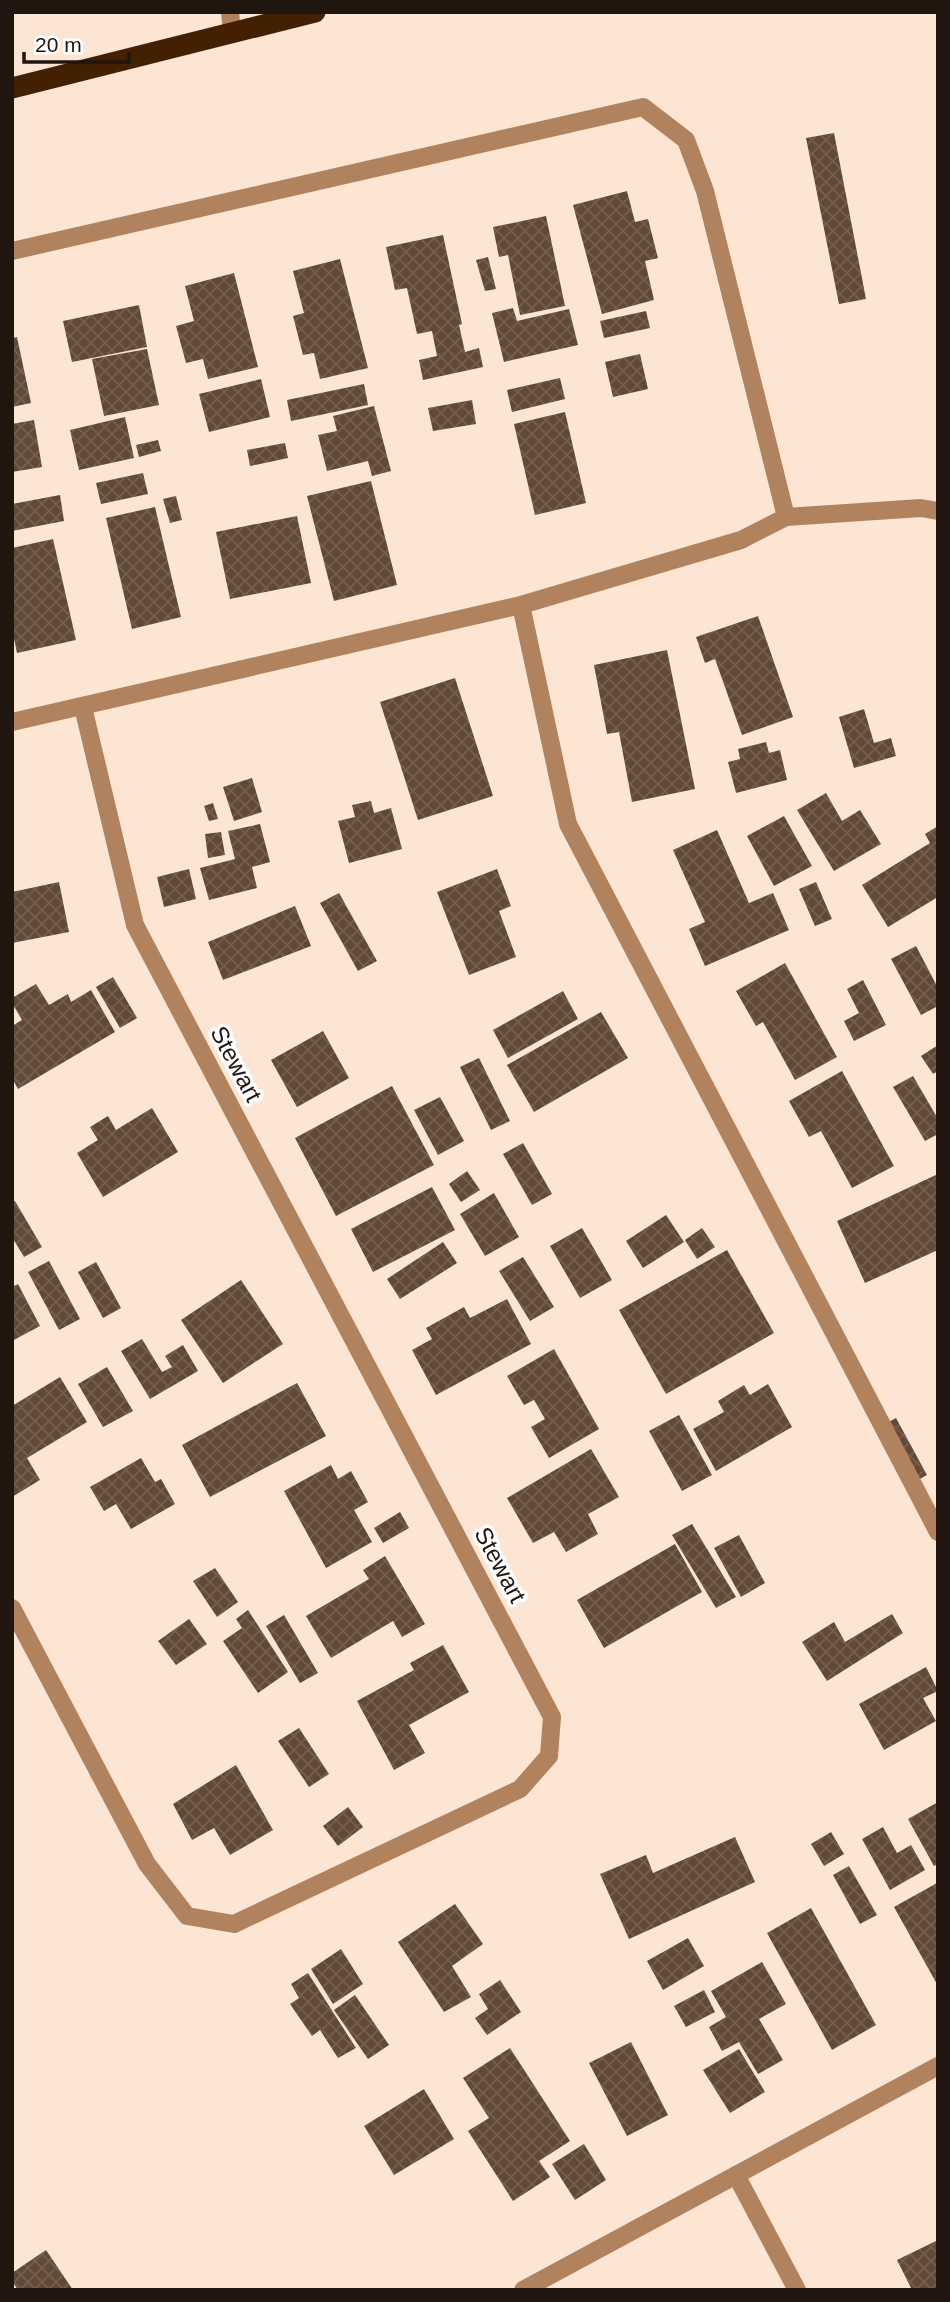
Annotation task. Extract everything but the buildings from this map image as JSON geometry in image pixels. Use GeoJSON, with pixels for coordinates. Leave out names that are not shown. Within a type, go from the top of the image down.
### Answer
{"type":"FeatureCollection","features":[{"type":"Feature","properties":{"kind":"highway"},"geometry":{"type":"LineString","coordinates":[[12,88],[232,22],[316,12]]}},
{"type":"Feature","properties":{"kind":"street"},"geometry":{"type":"LineString","coordinates":[[12,251],[643,107],[686,140],[705,191],[786,516]]}},
{"type":"Feature","properties":{"kind":"street"},"geometry":{"type":"LineString","coordinates":[[12,722],[521,605],[741,540],[786,516],[921,508],[938,511]]}},
{"type":"Feature","properties":{"kind":"street"},"geometry":{"type":"LineString","coordinates":[[521,605],[568,824],[938,1531]]}},
{"type":"Feature","properties":{"kind":"street","name":"Stewart"},"geometry":{"type":"LineString","coordinates":[[12,1608],[147,1864],[187,1916],[234,1924],[520,1789],[549,1756],[552,1717],[135,925],[83,707]]}},
{"type":"Feature","properties":{"kind":"street"},"geometry":{"type":"LineString","coordinates":[[523,2290],[938,2066]]}},
{"type":"Feature","properties":{"kind":"street"},"geometry":{"type":"LineString","coordinates":[[736,2175],[797,2290]]}}]}
